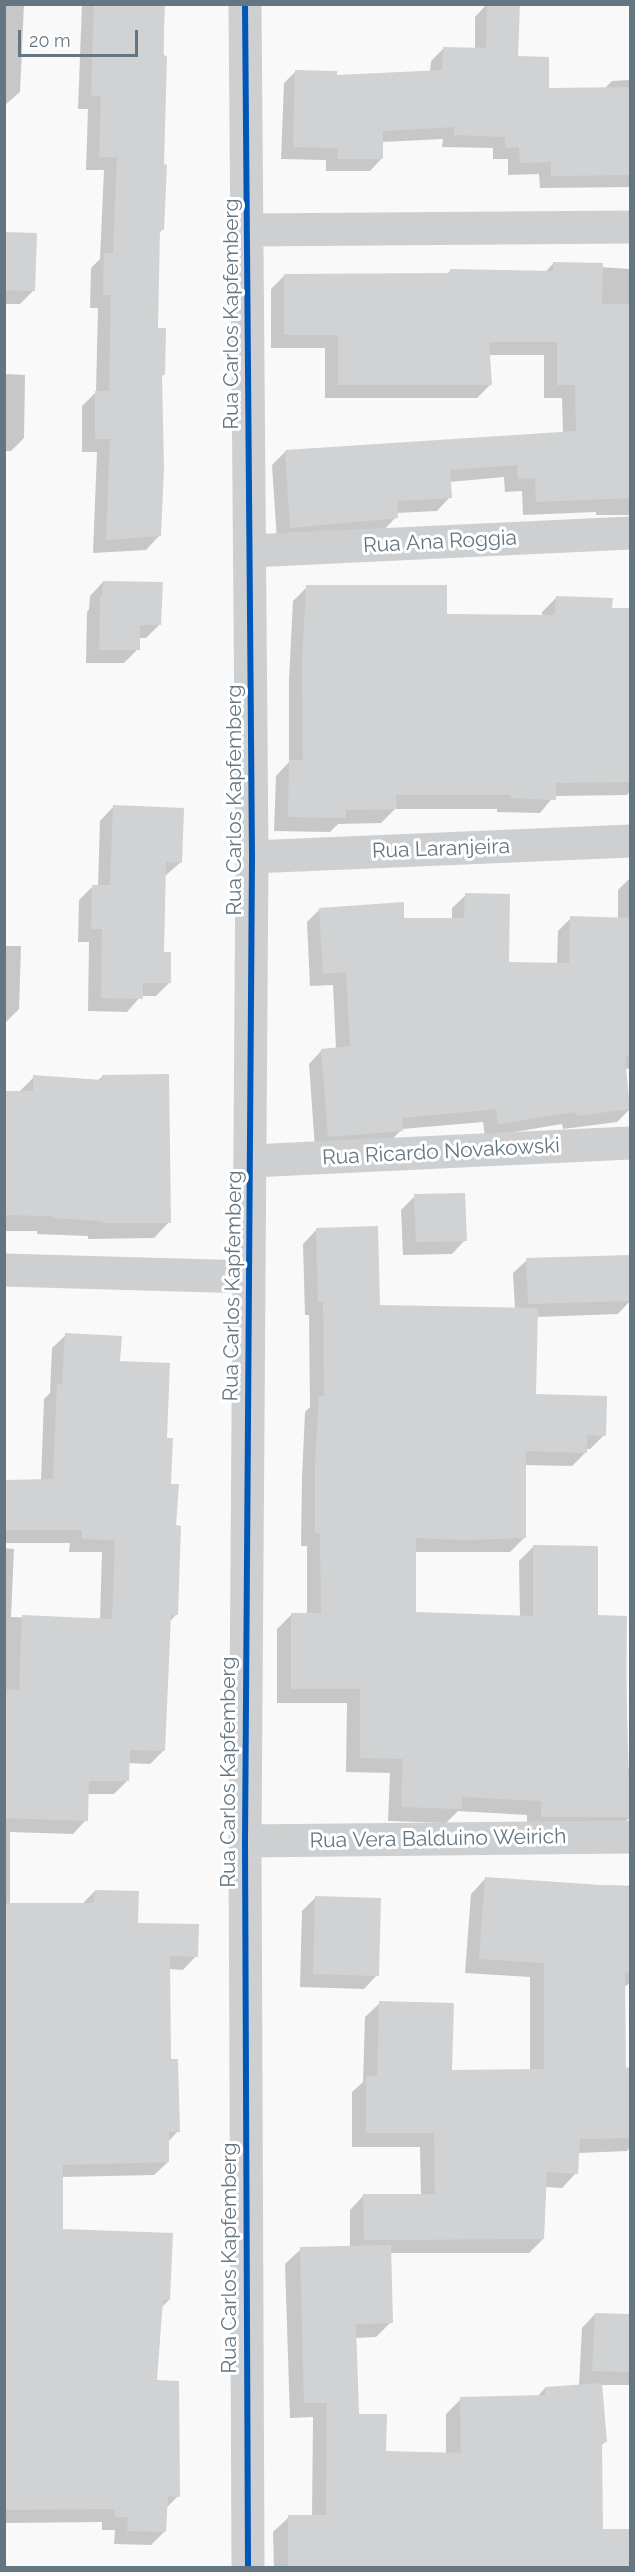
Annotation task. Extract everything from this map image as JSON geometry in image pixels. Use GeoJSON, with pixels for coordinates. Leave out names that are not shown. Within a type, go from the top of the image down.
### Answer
{"type":"FeatureCollection","features":[{"type":"Feature","properties":{"kind":"street","name":"Rua Carlos Kapfemberg"},"geometry":{"type":"LineString","coordinates":[[245,4],[252,857],[244,1841],[247,2568]]}},
{"type":"Feature","properties":{"kind":"street"},"geometry":{"type":"LineString","coordinates":[[248,230],[630,227]]}},
{"type":"Feature","properties":{"kind":"street","name":"Rua Ana Roggia"},"geometry":{"type":"LineString","coordinates":[[250,551],[630,533]]}},
{"type":"Feature","properties":{"kind":"street","name":"Rua Laranjeira"},"geometry":{"type":"LineString","coordinates":[[252,857],[630,841]]}},
{"type":"Feature","properties":{"kind":"street","name":"Rua Ricardo Novakowski"},"geometry":{"type":"LineString","coordinates":[[251,1161],[630,1143]]}},
{"type":"Feature","properties":{"kind":"street"},"geometry":{"type":"LineString","coordinates":[[4,1270],[249,1276]]}},
{"type":"Feature","properties":{"kind":"street","name":"Rua Vera Balduino Weirich"},"geometry":{"type":"LineString","coordinates":[[244,1841],[630,1837]]}},
{"type":"Feature","properties":{"kind":"building"},"geometry":{"type":"Polygon","coordinates":[[[94,4],[165,4],[163,55],[167,56],[164,164],[167,165],[164,230],[160,230],[158,328],[166,328],[165,375],[162,375],[164,467],[161,536],[106,540],[110,439],[95,439],[95,391],[109,391],[111,295],[103,295],[104,253],[113,253],[117,157],[99,157],[101,96],[91,96],[94,4]]]}},
{"type":"Feature","properties":{"kind":"building"},"geometry":{"type":"Polygon","coordinates":[[[487,4],[520,4],[518,56],[549,57],[549,88],[630,87],[630,175],[551,176],[551,162],[520,163],[519,147],[505,148],[505,137],[454,135],[454,127],[383,131],[383,159],[338,159],[338,148],[293,147],[295,70],[337,71],[337,75],[442,70],[443,47],[486,48],[487,4]]]}},
{"type":"Feature","properties":{"kind":"building"},"geometry":{"type":"Polygon","coordinates":[[[4,232],[37,233],[35,291],[4,290],[4,232]]]}},
{"type":"Feature","properties":{"kind":"building"},"geometry":{"type":"Polygon","coordinates":[[[553,262],[603,263],[602,304],[630,304],[630,498],[536,502],[535,478],[518,479],[517,465],[450,470],[452,498],[397,501],[398,518],[290,528],[285,450],[576,431],[575,385],[557,385],[557,342],[489,342],[492,385],[338,385],[338,335],[284,335],[284,274],[450,273],[450,269],[553,271],[553,262]]]}},
{"type":"Feature","properties":{"kind":"building"},"geometry":{"type":"Polygon","coordinates":[[[103,581],[163,582],[161,625],[140,625],[140,650],[99,650],[100,597],[103,581]]]}},
{"type":"Feature","properties":{"kind":"building"},"geometry":{"type":"Polygon","coordinates":[[[306,585],[447,585],[447,614],[555,615],[556,596],[613,598],[612,608],[630,608],[630,782],[556,783],[556,800],[511,798],[511,795],[396,795],[397,809],[346,810],[346,818],[288,817],[289,760],[303,760],[302,665],[306,585]]]}},
{"type":"Feature","properties":{"kind":"building"},"geometry":{"type":"Polygon","coordinates":[[[113,805],[184,808],[182,863],[166,862],[164,952],[171,952],[171,983],[143,983],[143,999],[101,998],[102,929],[91,929],[92,885],[110,885],[113,805]]]}},
{"type":"Feature","properties":{"kind":"building"},"geometry":{"type":"Polygon","coordinates":[[[465,893],[510,894],[509,962],[569,963],[570,916],[630,918],[630,1056],[625,1057],[630,1109],[576,1116],[575,1112],[498,1124],[496,1109],[402,1118],[403,1131],[328,1137],[321,1049],[350,1046],[346,972],[323,974],[319,908],[404,902],[404,918],[464,918],[465,893]]]}},
{"type":"Feature","properties":{"kind":"building"},"geometry":{"type":"Polygon","coordinates":[[[169,1074],[171,1223],[103,1223],[103,1221],[52,1218],[52,1216],[4,1215],[4,1091],[33,1091],[33,1075],[102,1080],[102,1075],[169,1074]]]}},
{"type":"Feature","properties":{"kind":"building"},"geometry":{"type":"Polygon","coordinates":[[[465,1193],[467,1241],[416,1242],[414,1194],[465,1193]]]}},
{"type":"Feature","properties":{"kind":"building"},"geometry":{"type":"Polygon","coordinates":[[[378,1226],[380,1305],[538,1308],[536,1394],[607,1396],[606,1436],[587,1435],[587,1453],[526,1451],[526,1538],[463,1540],[416,1538],[416,1612],[533,1616],[533,1545],[598,1546],[598,1615],[627,1616],[626,1678],[630,1817],[541,1817],[541,1801],[462,1797],[462,1809],[401,1807],[403,1759],[360,1758],[360,1689],[291,1689],[291,1613],[321,1613],[320,1533],[315,1533],[315,1463],[319,1396],[324,1396],[323,1302],[318,1302],[316,1228],[378,1226]]]}},
{"type":"Feature","properties":{"kind":"building"},"geometry":{"type":"Polygon","coordinates":[[[630,1255],[630,1301],[528,1304],[526,1258],[630,1255]]]}},
{"type":"Feature","properties":{"kind":"building"},"geometry":{"type":"Polygon","coordinates":[[[65,1333],[122,1336],[120,1361],[170,1363],[167,1438],[173,1438],[171,1484],[179,1484],[176,1525],[181,1526],[178,1615],[171,1615],[165,1751],[130,1750],[129,1781],[89,1781],[88,1821],[4,1818],[4,1689],[19,1690],[22,1615],[112,1619],[115,1540],[82,1539],[82,1530],[4,1530],[4,1480],[53,1479],[57,1384],[62,1385],[65,1333]]]}},
{"type":"Feature","properties":{"kind":"building"},"geometry":{"type":"Polygon","coordinates":[[[485,1877],[630,1887],[630,1973],[625,1972],[626,2068],[630,2067],[630,2138],[580,2139],[578,2174],[547,2172],[544,2239],[364,2240],[363,2194],[435,2194],[434,2133],[366,2133],[366,2076],[377,2076],[379,2001],[454,2003],[452,2070],[544,2069],[544,1963],[479,1959],[485,1877]]]}},
{"type":"Feature","properties":{"kind":"building"},"geometry":{"type":"Polygon","coordinates":[[[95,1890],[139,1891],[138,1923],[199,1924],[198,1957],[170,1956],[171,2059],[178,2059],[180,2132],[169,2132],[169,2162],[63,2165],[63,2229],[173,2233],[170,2300],[163,2300],[157,2380],[179,2381],[180,2497],[168,2496],[166,2532],[127,2531],[128,2517],[115,2517],[115,2509],[4,2510],[4,1903],[94,1903],[95,1890]]]}},
{"type":"Feature","properties":{"kind":"building"},"geometry":{"type":"Polygon","coordinates":[[[315,1896],[381,1898],[379,1976],[313,1974],[315,1896]]]}},
{"type":"Feature","properties":{"kind":"building"},"geometry":{"type":"Polygon","coordinates":[[[391,2245],[393,2323],[356,2324],[359,2414],[387,2414],[386,2451],[461,2453],[460,2397],[545,2395],[545,2387],[602,2383],[607,2442],[602,2443],[603,2529],[630,2529],[630,2568],[288,2568],[288,2515],[326,2515],[327,2403],[304,2403],[300,2247],[391,2245]]]}},
{"type":"Feature","properties":{"kind":"building"},"geometry":{"type":"Polygon","coordinates":[[[595,2313],[630,2314],[630,2372],[592,2371],[595,2313]]]}},
{"type":"Feature","properties":{"kind":"cycle path"},"geometry":{"type":"LineString","coordinates":[[245,4],[252,857],[245,1841],[248,2568]]}}]}
